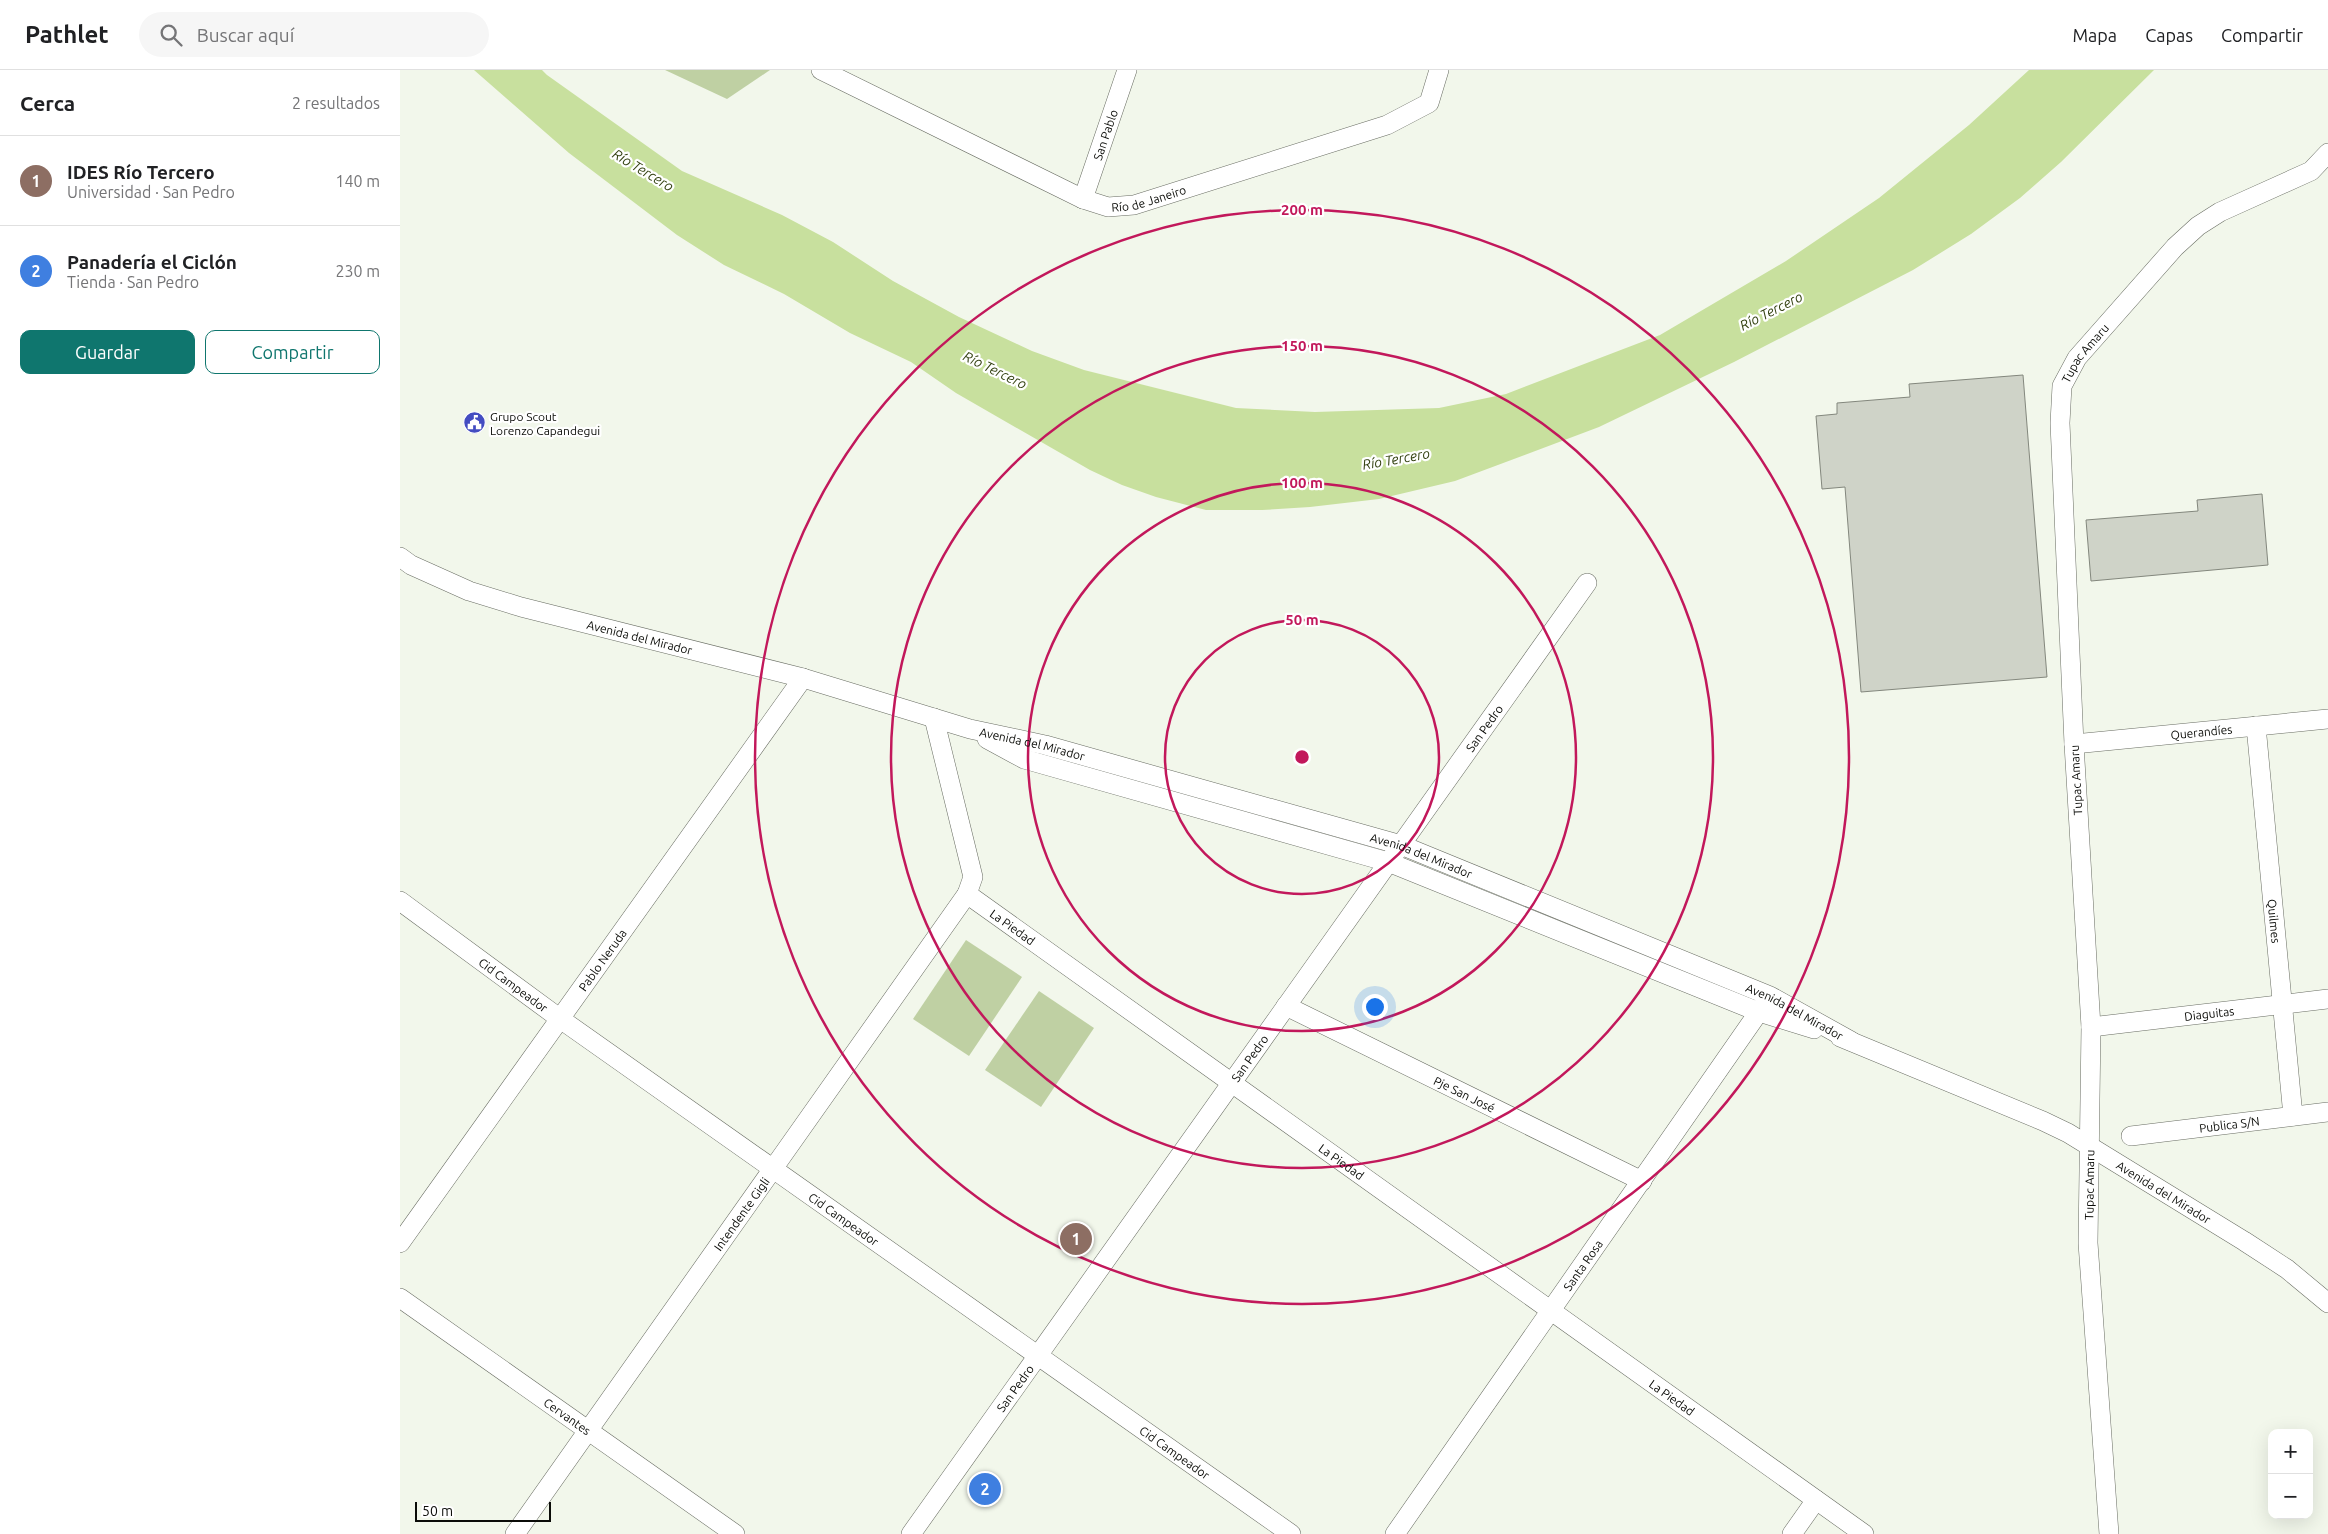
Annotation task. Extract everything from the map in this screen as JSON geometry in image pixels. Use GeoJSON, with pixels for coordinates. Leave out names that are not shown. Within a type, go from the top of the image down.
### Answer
{"type":"FeatureCollection","features":[{"type":"Feature","properties":{"kind":"street","name":"Río de Janeiro"},"geometry":{"type":"LineString","coordinates":[[821,70],[1083,199],[1108,207],[1134,206],[1387,125],[1429,103],[1439,70]]}},
{"type":"Feature","properties":{"kind":"street","name":"San Pablo"},"geometry":{"type":"LineString","coordinates":[[1083,199],[1126,70]]}},
{"type":"Feature","properties":{"kind":"street","name":"Tupac Amaru"},"geometry":{"type":"LineString","coordinates":[[2109,1534],[2088,1243],[2091,1027],[2074,744],[2060,423],[2062,386],[2076,358],[2175,247],[2198,226],[2220,212],[2310,171],[2328,154]]}},
{"type":"Feature","properties":{"kind":"street","name":"Avenida del Mirador"},"geometry":{"type":"LineString","coordinates":[[400,557],[411,565],[468,591],[521,607],[803,678],[970,729],[1045,745],[1401,845],[1770,996],[1851,1041]]}},
{"type":"Feature","properties":{"kind":"street","name":"San Pedro"},"geometry":{"type":"LineString","coordinates":[[911,1534],[1587,583]]}},
{"type":"Feature","properties":{"kind":"street","name":"Pablo Neruda"},"geometry":{"type":"LineString","coordinates":[[400,1243],[803,678]]}},
{"type":"Feature","properties":{"kind":"street"},"geometry":{"type":"LineString","coordinates":[[934,718],[973,877],[967,894]]}},
{"type":"Feature","properties":{"kind":"street","name":"Querandíes"},"geometry":{"type":"LineString","coordinates":[[2074,744],[2328,720]]}},
{"type":"Feature","properties":{"kind":"street","name":"Quilmes"},"geometry":{"type":"LineString","coordinates":[[2256,726],[2294,1116]]}},
{"type":"Feature","properties":{"kind":"street","name":"Avenida del Mirador"},"geometry":{"type":"LineString","coordinates":[[970,729],[1024,759],[1388,862],[1759,1012],[1851,1041],[2043,1121],[2088,1145],[2244,1241],[2287,1269],[2328,1303]]}},
{"type":"Feature","properties":{"kind":"street","name":"La Piedad"},"geometry":{"type":"LineString","coordinates":[[967,894],[1864,1534]]}},
{"type":"Feature","properties":{"kind":"street","name":"Intendente Gigli"},"geometry":{"type":"LineString","coordinates":[[515,1534],[967,894]]}},
{"type":"Feature","properties":{"kind":"street","name":"Cid Campeador"},"geometry":{"type":"LineString","coordinates":[[400,901],[559,1018],[1291,1534]]}},
{"type":"Feature","properties":{"kind":"street","name":"Santa Rosa"},"geometry":{"type":"LineString","coordinates":[[1395,1534],[1770,996]]}},
{"type":"Feature","properties":{"kind":"street","name":"Diaguitas"},"geometry":{"type":"LineString","coordinates":[[2091,1027],[2328,999]]}},
{"type":"Feature","properties":{"kind":"street","name":"Pje San José"},"geometry":{"type":"LineString","coordinates":[[1286,1006],[1642,1181]]}},
{"type":"Feature","properties":{"kind":"street","name":"Publica S/N"},"geometry":{"type":"LineString","coordinates":[[2131,1136],[2328,1112]]}},
{"type":"Feature","properties":{"kind":"street","name":"Cervantes"},"geometry":{"type":"LineString","coordinates":[[400,1298],[735,1534]]}},
{"type":"Feature","properties":{"kind":"street"},"geometry":{"type":"LineString","coordinates":[[1792,1534],[1816,1500]]}},
{"type":"Feature","properties":{"kind":"shaded area"},"geometry":{"type":"Polygon","coordinates":[[[665,70],[770,70],[727,99],[665,70]]]}},
{"type":"Feature","properties":{"kind":"shaded area"},"geometry":{"type":"Polygon","coordinates":[[[966,940],[1022,977],[969,1056],[913,1019],[966,940]]]}},
{"type":"Feature","properties":{"kind":"shaded area"},"geometry":{"type":"Polygon","coordinates":[[[1039,991],[1094,1028],[1041,1107],[985,1070],[1039,991]]]}},
{"type":"Feature","properties":{"kind":"water","name":"Río Tercero"},"geometry":{"type":"Polygon","coordinates":[[[474,70],[542,70],[682,171],[782,215],[833,242],[893,281],[959,317],[1032,351],[1084,370],[1236,408],[1315,412],[1439,408],[1506,394],[1660,335],[1786,261],[1879,198],[1969,125],[2029,70],[2154,70],[2061,162],[2020,198],[1971,234],[1913,270],[1734,362],[1599,427],[1455,481],[1379,499],[1310,507],[1262,510],[1206,510],[1156,497],[1122,485],[1090,470],[956,393],[911,362],[850,333],[784,294],[724,265],[677,235],[569,153],[474,70]]]}},
{"type":"Feature","properties":{"kind":"building"},"geometry":{"type":"Polygon","coordinates":[[[2023,375],[2047,677],[1861,692],[1845,487],[1822,489],[1816,416],[1837,414],[1837,403],[1910,397],[1909,384],[2023,375]]]}},
{"type":"Feature","properties":{"kind":"building"},"geometry":{"type":"Polygon","coordinates":[[[2262,494],[2268,565],[2091,581],[2086,520],[2198,511],[2197,500],[2262,494]]]}},
{"type":"Feature","properties":{"kind":"place","name":"Grupo Scout Lorenzo Capandegui"},"geometry":{"type":"Point","coordinates":[474,423]}},
{"type":"Feature","properties":{"kind":"place","name":"IDES Río Tercero"},"geometry":{"type":"Point","coordinates":[1076,1239]}},
{"type":"Feature","properties":{"kind":"place","name":"Panadería el Ciclón"},"geometry":{"type":"Point","coordinates":[985,1489]}}]}
